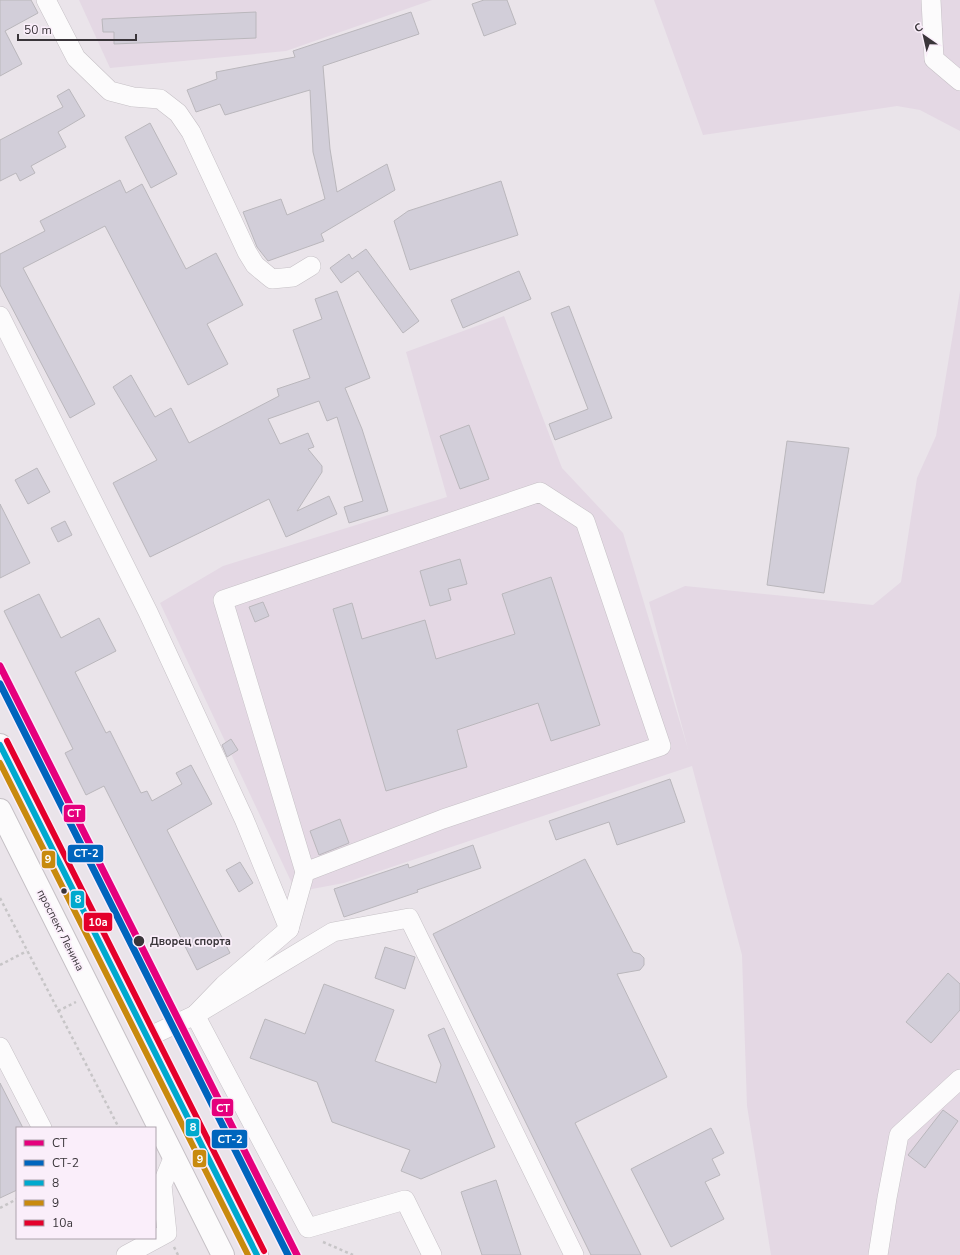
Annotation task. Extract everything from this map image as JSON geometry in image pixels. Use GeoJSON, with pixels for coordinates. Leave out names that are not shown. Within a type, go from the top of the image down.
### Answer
{"type":"FeatureCollection","features":[{"type":"Feature","properties":{"kind":"main road"},"geometry":{"type":"LineString","coordinates":[[0,745],[258,1255]]}},
{"type":"Feature","properties":{"kind":"main road","name":"проспект Ленина"},"geometry":{"type":"LineString","coordinates":[[0,810],[223,1255]]}},
{"type":"Feature","properties":{"kind":"main road"},"geometry":{"type":"LineString","coordinates":[[121,1050],[148,1037]]}},
{"type":"Feature","properties":{"kind":"lane"},"geometry":{"type":"LineString","coordinates":[[46,0],[76,58],[105,87],[110,91],[133,97],[160,99],[178,113],[191,132],[227,212],[255,265],[272,279],[292,277],[311,266]]}},
{"type":"Feature","properties":{"kind":"lane"},"geometry":{"type":"LineString","coordinates":[[931,0],[934,59],[960,81]]}},
{"type":"Feature","properties":{"kind":"lane"},"geometry":{"type":"LineString","coordinates":[[0,316],[154,626],[244,819],[289,928]]}},
{"type":"Feature","properties":{"kind":"lane"},"geometry":{"type":"LineString","coordinates":[[195,1015],[224,985],[289,928],[305,872],[223,600],[540,492],[584,521],[661,746],[443,819],[305,872]]}},
{"type":"Feature","properties":{"kind":"lane"},"geometry":{"type":"LineString","coordinates":[[148,1037],[195,1015],[333,932],[410,918],[574,1255]]}},
{"type":"Feature","properties":{"kind":"lane"},"geometry":{"type":"LineString","coordinates":[[195,1015],[308,1228],[405,1200],[432,1255]]}},
{"type":"Feature","properties":{"kind":"lane"},"geometry":{"type":"LineString","coordinates":[[0,1047],[41,1127]]}},
{"type":"Feature","properties":{"kind":"lane"},"geometry":{"type":"LineString","coordinates":[[878,1255],[899,1135],[960,1079]]}},
{"type":"Feature","properties":{"kind":"lane"},"geometry":{"type":"LineString","coordinates":[[156,1239],[167,1233],[162,1185],[174,1156]]}},
{"type":"Feature","properties":{"kind":"lane"},"geometry":{"type":"LineString","coordinates":[[126,1255],[156,1239]]}},
{"type":"Feature","properties":{"kind":"path"},"geometry":{"type":"LineString","coordinates":[[0,898],[118,1127]]}},
{"type":"Feature","properties":{"kind":"path"},"geometry":{"type":"LineString","coordinates":[[0,964],[27,952]]}},
{"type":"Feature","properties":{"kind":"path"},"geometry":{"type":"LineString","coordinates":[[0,1208],[16,1200]]}},
{"type":"Feature","properties":{"kind":"path"},"geometry":{"type":"LineString","coordinates":[[308,1228],[312,1238],[353,1255]]}},
{"type":"Feature","properties":{"kind":"shaded area"},"geometry":{"type":"Polygon","coordinates":[[[79,0],[432,0],[286,51],[110,68],[79,0]]]}},
{"type":"Feature","properties":{"kind":"shaded area"},"geometry":{"type":"Polygon","coordinates":[[[654,0],[960,0],[960,131],[920,110],[897,106],[703,135],[654,0]]]}},
{"type":"Feature","properties":{"kind":"shaded area"},"geometry":{"type":"Polygon","coordinates":[[[960,291],[960,1255],[771,1255],[747,1106],[742,955],[692,766],[344,883],[296,892],[160,603],[223,566],[447,497],[406,352],[504,316],[562,468],[623,533],[688,749],[649,602],[685,586],[873,605],[901,582],[917,478],[936,436],[960,291]]]}},
{"type":"Feature","properties":{"kind":"building"},"geometry":{"type":"Polygon","coordinates":[[[0,0],[31,0],[38,13],[5,31],[22,64],[0,76],[0,0]]]}},
{"type":"Feature","properties":{"kind":"building"},"geometry":{"type":"Polygon","coordinates":[[[484,0],[507,0],[516,24],[484,36],[472,4],[484,0]]]}},
{"type":"Feature","properties":{"kind":"building"},"geometry":{"type":"Polygon","coordinates":[[[256,12],[256,38],[114,44],[114,32],[103,32],[102,19],[256,12]]]}},
{"type":"Feature","properties":{"kind":"building"},"geometry":{"type":"Polygon","coordinates":[[[411,12],[419,34],[323,66],[330,149],[337,192],[387,164],[395,190],[321,234],[324,241],[268,261],[257,247],[243,212],[281,199],[287,215],[325,199],[313,152],[310,90],[225,115],[220,104],[196,112],[187,90],[217,79],[216,72],[295,57],[293,51],[411,12]]]}},
{"type":"Feature","properties":{"kind":"building"},"geometry":{"type":"Polygon","coordinates":[[[69,89],[85,116],[58,132],[66,147],[31,166],[35,173],[20,181],[16,173],[0,181],[0,140],[63,107],[57,96],[69,89]]]}},
{"type":"Feature","properties":{"kind":"building"},"geometry":{"type":"Polygon","coordinates":[[[150,123],[177,174],[151,188],[125,137],[150,123]]]}},
{"type":"Feature","properties":{"kind":"building"},"geometry":{"type":"Polygon","coordinates":[[[120,180],[126,193],[142,184],[186,269],[216,253],[243,305],[207,324],[228,364],[188,385],[105,226],[23,268],[95,404],[70,418],[0,285],[0,254],[45,231],[40,221],[120,180]]]}},
{"type":"Feature","properties":{"kind":"building"},"geometry":{"type":"Polygon","coordinates":[[[501,181],[518,235],[410,270],[394,221],[408,211],[501,181]]]}},
{"type":"Feature","properties":{"kind":"building"},"geometry":{"type":"Polygon","coordinates":[[[366,249],[419,321],[403,333],[358,271],[341,283],[330,268],[349,254],[352,259],[366,249]]]}},
{"type":"Feature","properties":{"kind":"building"},"geometry":{"type":"Polygon","coordinates":[[[519,271],[531,299],[463,328],[451,300],[519,271]]]}},
{"type":"Feature","properties":{"kind":"building"},"geometry":{"type":"Polygon","coordinates":[[[337,291],[370,378],[345,388],[362,429],[388,511],[349,523],[344,507],[363,501],[337,417],[327,421],[319,401],[268,419],[280,444],[308,433],[314,447],[308,449],[322,466],[322,472],[297,511],[329,496],[337,514],[286,537],[269,499],[150,557],[113,483],[157,460],[113,387],[131,375],[155,417],[171,408],[189,443],[279,396],[277,389],[310,378],[293,330],[322,319],[315,299],[337,291]]]}},
{"type":"Feature","properties":{"kind":"building"},"geometry":{"type":"Polygon","coordinates":[[[569,306],[612,418],[555,440],[549,424],[588,409],[551,313],[569,306]]]}},
{"type":"Feature","properties":{"kind":"building"},"geometry":{"type":"Polygon","coordinates":[[[469,425],[489,479],[460,489],[440,436],[469,425]]]}},
{"type":"Feature","properties":{"kind":"building"},"geometry":{"type":"Polygon","coordinates":[[[787,441],[849,448],[824,593],[767,585],[787,441]]]}},
{"type":"Feature","properties":{"kind":"building"},"geometry":{"type":"Polygon","coordinates":[[[37,468],[50,492],[28,504],[15,480],[37,468]]]}},
{"type":"Feature","properties":{"kind":"building"},"geometry":{"type":"Polygon","coordinates":[[[0,504],[30,563],[0,578],[0,504]]]}},
{"type":"Feature","properties":{"kind":"building"},"geometry":{"type":"Polygon","coordinates":[[[65,521],[72,535],[58,542],[51,528],[65,521]]]}},
{"type":"Feature","properties":{"kind":"building"},"geometry":{"type":"Polygon","coordinates":[[[460,559],[467,584],[448,589],[451,600],[430,606],[420,571],[460,559]]]}},
{"type":"Feature","properties":{"kind":"building"},"geometry":{"type":"Polygon","coordinates":[[[551,577],[600,725],[551,741],[538,703],[457,730],[467,767],[386,791],[333,609],[352,603],[362,639],[425,620],[436,659],[515,634],[502,594],[551,577]]]}},
{"type":"Feature","properties":{"kind":"building"},"geometry":{"type":"Polygon","coordinates":[[[39,594],[61,638],[99,618],[116,651],[75,672],[106,733],[110,731],[141,793],[147,791],[152,801],[182,784],[176,773],[191,765],[212,804],[167,830],[230,953],[197,970],[104,786],[86,795],[65,753],[73,749],[4,611],[39,594]]]}},
{"type":"Feature","properties":{"kind":"building"},"geometry":{"type":"Polygon","coordinates":[[[263,602],[269,616],[255,622],[249,607],[263,602]]]}},
{"type":"Feature","properties":{"kind":"building"},"geometry":{"type":"Polygon","coordinates":[[[231,739],[238,750],[227,757],[222,745],[231,739]]]}},
{"type":"Feature","properties":{"kind":"building"},"geometry":{"type":"Polygon","coordinates":[[[670,779],[685,822],[617,845],[609,822],[556,840],[549,821],[670,779]]]}},
{"type":"Feature","properties":{"kind":"building"},"geometry":{"type":"Polygon","coordinates":[[[340,819],[349,843],[319,855],[310,831],[340,819]]]}},
{"type":"Feature","properties":{"kind":"building"},"geometry":{"type":"Polygon","coordinates":[[[473,845],[481,868],[417,890],[418,892],[344,917],[334,889],[408,864],[409,868],[473,845]]]}},
{"type":"Feature","properties":{"kind":"building"},"geometry":{"type":"Polygon","coordinates":[[[585,859],[633,952],[640,954],[644,958],[644,965],[640,970],[617,974],[667,1077],[575,1123],[641,1255],[591,1255],[433,934],[585,859]]]}},
{"type":"Feature","properties":{"kind":"building"},"geometry":{"type":"Polygon","coordinates":[[[240,862],[253,883],[239,892],[226,870],[240,862]]]}},
{"type":"Feature","properties":{"kind":"building"},"geometry":{"type":"Polygon","coordinates":[[[385,947],[415,957],[405,989],[375,978],[385,947]]]}},
{"type":"Feature","properties":{"kind":"building"},"geometry":{"type":"Polygon","coordinates":[[[948,973],[960,984],[960,1010],[931,1043],[906,1022],[948,973]]]}},
{"type":"Feature","properties":{"kind":"building"},"geometry":{"type":"Polygon","coordinates":[[[324,984],[394,1010],[375,1061],[436,1083],[441,1065],[428,1035],[444,1028],[495,1147],[421,1179],[401,1171],[410,1150],[332,1122],[317,1082],[250,1058],[265,1019],[305,1034],[324,984]]]}},
{"type":"Feature","properties":{"kind":"building"},"geometry":{"type":"Polygon","coordinates":[[[0,1083],[22,1127],[16,1127],[16,1190],[0,1198],[0,1083]]]}},
{"type":"Feature","properties":{"kind":"building"},"geometry":{"type":"Polygon","coordinates":[[[943,1110],[958,1121],[925,1168],[908,1155],[943,1110]]]}},
{"type":"Feature","properties":{"kind":"building"},"geometry":{"type":"Polygon","coordinates":[[[711,1128],[724,1153],[712,1159],[720,1175],[705,1182],[724,1219],[671,1247],[631,1169],[711,1128]]]}},
{"type":"Feature","properties":{"kind":"building"},"geometry":{"type":"Polygon","coordinates":[[[496,1180],[521,1255],[482,1255],[461,1192],[496,1180]]]}},
{"type":"Feature","properties":{"kind":"transit line","name":"СТ"},"geometry":{"type":"LineString","coordinates":[[0,666],[297,1255]]}},
{"type":"Feature","properties":{"kind":"transit line","name":"СТ-2"},"geometry":{"type":"LineString","coordinates":[[0,684],[288,1255]]}},
{"type":"Feature","properties":{"kind":"transit line","name":"10а"},"geometry":{"type":"LineString","coordinates":[[7,741],[264,1251]]}},
{"type":"Feature","properties":{"kind":"transit line","name":"8"},"geometry":{"type":"LineString","coordinates":[[0,745],[257,1255]]}},
{"type":"Feature","properties":{"kind":"transit line","name":"9"},"geometry":{"type":"LineString","coordinates":[[0,763],[248,1255]]}},
{"type":"Feature","properties":{"kind":"place","name":"Дворец спорта"},"geometry":{"type":"Point","coordinates":[139,941]}}]}
